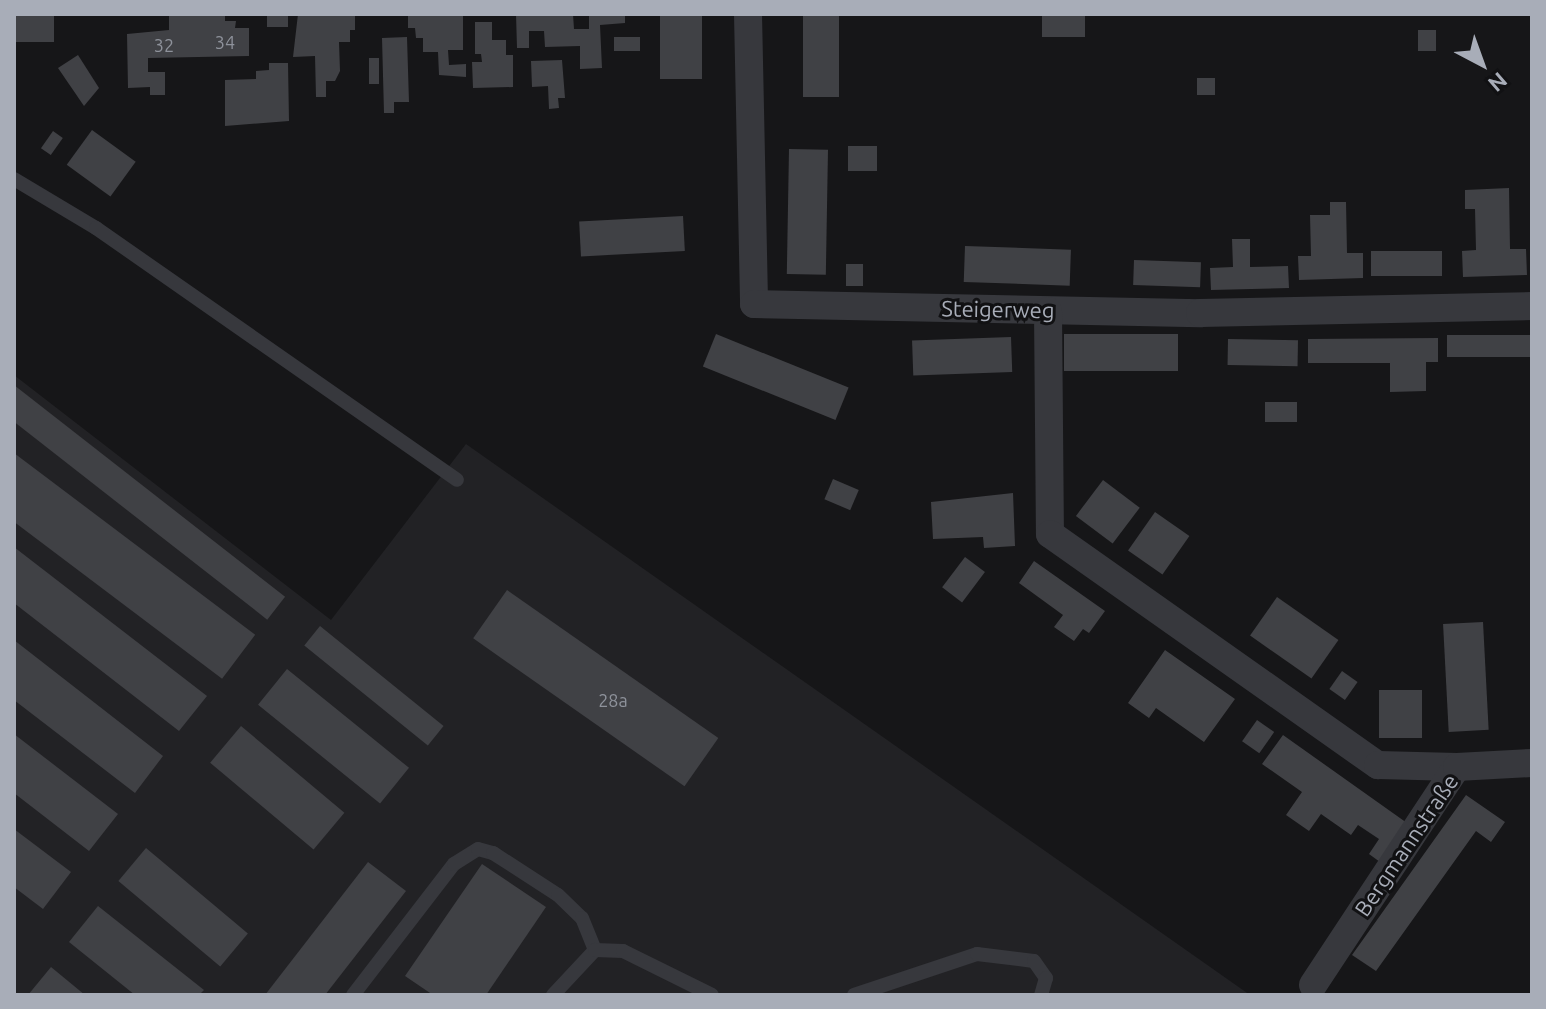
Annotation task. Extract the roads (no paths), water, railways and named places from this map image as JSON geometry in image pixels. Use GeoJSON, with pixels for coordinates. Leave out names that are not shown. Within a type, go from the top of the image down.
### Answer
{"type":"FeatureCollection","features":[{"type":"Feature","properties":{"kind":"street","name":"Steigerweg"},"geometry":{"type":"LineString","coordinates":[[748,14],[754,304],[1048,311],[1532,306]]}},
{"type":"Feature","properties":{"kind":"street"},"geometry":{"type":"LineString","coordinates":[[1048,311],[1050,534],[1378,765],[1457,767]]}},
{"type":"Feature","properties":{"kind":"street","name":"Bergmannstraße"},"geometry":{"type":"LineString","coordinates":[[1313,985],[1457,767],[1532,763]]}},
{"type":"Feature","properties":{"kind":"lane"},"geometry":{"type":"LineString","coordinates":[[14,179],[96,228],[457,480]]}},
{"type":"Feature","properties":{"kind":"lane"},"geometry":{"type":"LineString","coordinates":[[353,995],[454,864],[478,849],[493,853],[558,895],[582,918],[595,950]]}},
{"type":"Feature","properties":{"kind":"lane"},"geometry":{"type":"LineString","coordinates":[[553,995],[568,972],[595,950],[623,951],[712,995]]}},
{"type":"Feature","properties":{"kind":"lane"},"geometry":{"type":"LineString","coordinates":[[854,995],[977,954],[1034,961],[1046,978],[1041,995]]}}]}
